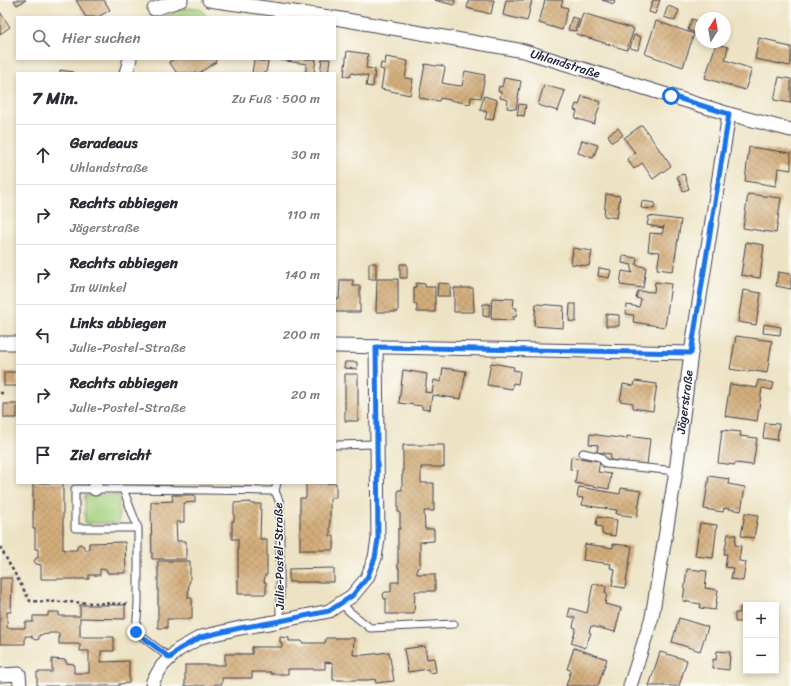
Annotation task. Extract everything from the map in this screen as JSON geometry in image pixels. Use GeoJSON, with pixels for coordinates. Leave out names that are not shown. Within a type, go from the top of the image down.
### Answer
{"type":"FeatureCollection","features":[{"type":"Feature","properties":{"kind":"street"},"geometry":{"type":"LineString","coordinates":[[151,9],[181,0]]}},
{"type":"Feature","properties":{"kind":"street"},"geometry":{"type":"LineString","coordinates":[[209,0],[322,16]]}},
{"type":"Feature","properties":{"kind":"street","name":"Uhlandstraße"},"geometry":{"type":"LineString","coordinates":[[336,18],[524,51],[729,114],[791,130]]}},
{"type":"Feature","properties":{"kind":"street"},"geometry":{"type":"LineString","coordinates":[[126,72],[130,60]]}},
{"type":"Feature","properties":{"kind":"street","name":"Jägerstraße"},"geometry":{"type":"LineString","coordinates":[[630,686],[652,617],[676,471],[691,353],[729,114]]}},
{"type":"Feature","properties":{"kind":"street"},"geometry":{"type":"LineString","coordinates":[[0,343],[16,343]]}},
{"type":"Feature","properties":{"kind":"street"},"geometry":{"type":"LineString","coordinates":[[336,346],[691,353]]}},
{"type":"Feature","properties":{"kind":"street","name":"Julie-Postel-Straße"},"geometry":{"type":"LineString","coordinates":[[152,686],[153,681],[162,666],[178,650],[201,637],[329,611],[352,596],[367,578],[375,558],[378,539],[376,347]]}},
{"type":"Feature","properties":{"kind":"street"},"geometry":{"type":"LineString","coordinates":[[0,675],[19,674],[20,686]]}},
{"type":"Feature","properties":{"kind":"lane"},"geometry":{"type":"LineString","coordinates":[[336,445],[377,444]]}},
{"type":"Feature","properties":{"kind":"lane"},"geometry":{"type":"LineString","coordinates":[[583,453],[600,457],[606,464],[676,471]]}},
{"type":"Feature","properties":{"kind":"lane","name":"Julie-Postel-Straße"},"geometry":{"type":"LineString","coordinates":[[277,484],[275,491],[280,503],[280,621]]}},
{"type":"Feature","properties":{"kind":"lane","name":"Julie-Postel-Straße"},"geometry":{"type":"LineString","coordinates":[[138,528],[75,528],[75,489],[95,486],[123,489],[275,491]]}},
{"type":"Feature","properties":{"kind":"lane"},"geometry":{"type":"LineString","coordinates":[[123,489],[138,528],[138,604],[136,632],[170,658]]}},
{"type":"Feature","properties":{"kind":"lane"},"geometry":{"type":"LineString","coordinates":[[342,603],[350,612],[370,628],[454,624]]}},
{"type":"Feature","properties":{"kind":"path"},"geometry":{"type":"LineString","coordinates":[[0,393],[6,393]]}},
{"type":"Feature","properties":{"kind":"path"},"geometry":{"type":"LineString","coordinates":[[0,547],[30,601],[138,604]]}},
{"type":"Feature","properties":{"kind":"green space"},"geometry":{"type":"Polygon","coordinates":[[[199,8],[203,11],[206,16],[165,16],[177,10],[199,8]]]}},
{"type":"Feature","properties":{"kind":"green space"},"geometry":{"type":"Polygon","coordinates":[[[85,495],[119,495],[119,523],[85,523],[85,495]]]}},
{"type":"Feature","properties":{"kind":"building"},"geometry":{"type":"Polygon","coordinates":[[[14,0],[26,0],[17,5],[14,0]]]}},
{"type":"Feature","properties":{"kind":"building"},"geometry":{"type":"Polygon","coordinates":[[[76,0],[104,0],[110,10],[100,16],[85,16],[76,0]]]}},
{"type":"Feature","properties":{"kind":"building"},"geometry":{"type":"Polygon","coordinates":[[[434,0],[455,0],[454,5],[434,0]]]}},
{"type":"Feature","properties":{"kind":"building"},"geometry":{"type":"Polygon","coordinates":[[[469,0],[494,0],[491,14],[467,8],[469,0]]]}},
{"type":"Feature","properties":{"kind":"building"},"geometry":{"type":"Polygon","coordinates":[[[506,0],[532,0],[527,21],[503,15],[506,0]]]}},
{"type":"Feature","properties":{"kind":"building"},"geometry":{"type":"Polygon","coordinates":[[[545,0],[563,0],[561,6],[568,8],[562,30],[539,23],[545,0]]]}},
{"type":"Feature","properties":{"kind":"building"},"geometry":{"type":"Polygon","coordinates":[[[602,0],[615,0],[614,4],[602,0]]]}},
{"type":"Feature","properties":{"kind":"building"},"geometry":{"type":"Polygon","coordinates":[[[653,0],[660,0],[655,14],[649,12],[653,0]]]}},
{"type":"Feature","properties":{"kind":"building"},"geometry":{"type":"Polygon","coordinates":[[[668,6],[679,10],[675,21],[664,17],[668,6]]]}},
{"type":"Feature","properties":{"kind":"building"},"geometry":{"type":"Polygon","coordinates":[[[0,12],[10,27],[0,34],[0,12]]]}},
{"type":"Feature","properties":{"kind":"building"},"geometry":{"type":"Polygon","coordinates":[[[583,13],[634,29],[627,50],[576,34],[583,13]]]}},
{"type":"Feature","properties":{"kind":"building"},"geometry":{"type":"Polygon","coordinates":[[[572,17],[579,19],[575,31],[568,30],[572,17]]]}},
{"type":"Feature","properties":{"kind":"building"},"geometry":{"type":"Polygon","coordinates":[[[692,19],[695,20],[695,33],[688,30],[692,19]]]}},
{"type":"Feature","properties":{"kind":"building"},"geometry":{"type":"Polygon","coordinates":[[[656,21],[694,34],[683,67],[645,54],[656,21]]]}},
{"type":"Feature","properties":{"kind":"building"},"geometry":{"type":"Polygon","coordinates":[[[634,35],[641,37],[638,50],[630,48],[634,35]]]}},
{"type":"Feature","properties":{"kind":"building"},"geometry":{"type":"Polygon","coordinates":[[[759,38],[791,47],[790,66],[755,59],[759,38]]]}},
{"type":"Feature","properties":{"kind":"building"},"geometry":{"type":"Polygon","coordinates":[[[715,48],[728,48],[725,60],[752,69],[745,90],[705,78],[715,48]]]}},
{"type":"Feature","properties":{"kind":"building"},"geometry":{"type":"Polygon","coordinates":[[[347,51],[368,54],[366,68],[375,69],[373,87],[366,86],[368,76],[351,73],[350,77],[344,76],[347,51]]]}},
{"type":"Feature","properties":{"kind":"building"},"geometry":{"type":"Polygon","coordinates":[[[386,57],[408,61],[405,78],[413,79],[410,95],[381,89],[384,70],[380,69],[381,63],[385,64],[386,57]]]}},
{"type":"Feature","properties":{"kind":"building"},"geometry":{"type":"Polygon","coordinates":[[[172,60],[215,60],[216,62],[201,72],[176,72],[169,62],[172,60]]]}},
{"type":"Feature","properties":{"kind":"building"},"geometry":{"type":"Polygon","coordinates":[[[254,60],[268,62],[266,72],[252,72],[254,60]]]}},
{"type":"Feature","properties":{"kind":"building"},"geometry":{"type":"Polygon","coordinates":[[[279,60],[316,60],[314,72],[305,72],[307,64],[279,60]]]}},
{"type":"Feature","properties":{"kind":"building"},"geometry":{"type":"Polygon","coordinates":[[[322,60],[330,60],[328,72],[320,72],[322,60]]]}},
{"type":"Feature","properties":{"kind":"building"},"geometry":{"type":"Polygon","coordinates":[[[425,64],[443,66],[445,68],[442,83],[462,86],[465,71],[485,75],[481,98],[471,97],[470,104],[440,98],[439,101],[419,98],[425,64]]]}},
{"type":"Feature","properties":{"kind":"building"},"geometry":{"type":"Polygon","coordinates":[[[60,70],[74,72],[60,72],[60,70]]]}},
{"type":"Feature","properties":{"kind":"building"},"geometry":{"type":"Polygon","coordinates":[[[779,77],[791,79],[791,103],[774,100],[779,77]]]}},
{"type":"Feature","properties":{"kind":"building"},"geometry":{"type":"Polygon","coordinates":[[[504,78],[521,81],[516,109],[507,108],[508,100],[500,98],[501,92],[498,91],[499,86],[502,87],[504,78]]]}},
{"type":"Feature","properties":{"kind":"building"},"geometry":{"type":"Polygon","coordinates":[[[544,85],[565,91],[558,111],[538,105],[544,85]]]}},
{"type":"Feature","properties":{"kind":"building"},"geometry":{"type":"Polygon","coordinates":[[[484,96],[497,100],[493,120],[485,119],[487,112],[480,110],[484,96]]]}},
{"type":"Feature","properties":{"kind":"building"},"geometry":{"type":"Polygon","coordinates":[[[582,96],[601,102],[594,124],[575,118],[577,111],[574,110],[576,104],[579,105],[582,96]]]}},
{"type":"Feature","properties":{"kind":"building"},"geometry":{"type":"Polygon","coordinates":[[[519,104],[526,105],[524,116],[517,115],[519,104]]]}},
{"type":"Feature","properties":{"kind":"building"},"geometry":{"type":"Polygon","coordinates":[[[642,125],[671,166],[653,179],[642,163],[634,169],[627,159],[635,153],[624,138],[642,125]]]}},
{"type":"Feature","properties":{"kind":"building"},"geometry":{"type":"Polygon","coordinates":[[[618,128],[623,135],[612,142],[608,135],[618,128]]]}},
{"type":"Feature","properties":{"kind":"building"},"geometry":{"type":"Polygon","coordinates":[[[582,140],[598,145],[593,158],[578,153],[582,140]]]}},
{"type":"Feature","properties":{"kind":"building"},"geometry":{"type":"Polygon","coordinates":[[[749,147],[791,153],[791,170],[778,168],[776,186],[745,181],[749,147]]]}},
{"type":"Feature","properties":{"kind":"building"},"geometry":{"type":"Polygon","coordinates":[[[684,174],[689,189],[683,191],[677,176],[684,174]]]}},
{"type":"Feature","properties":{"kind":"building"},"geometry":{"type":"Polygon","coordinates":[[[606,194],[620,196],[617,218],[604,216],[606,194]]]}},
{"type":"Feature","properties":{"kind":"building"},"geometry":{"type":"Polygon","coordinates":[[[748,194],[781,198],[776,233],[743,228],[748,194]]]}},
{"type":"Feature","properties":{"kind":"building"},"geometry":{"type":"Polygon","coordinates":[[[642,201],[655,203],[654,209],[641,208],[642,201]]]}},
{"type":"Feature","properties":{"kind":"building"},"geometry":{"type":"Polygon","coordinates":[[[649,216],[681,220],[673,271],[657,269],[660,252],[648,251],[650,233],[662,234],[664,226],[663,228],[647,225],[649,216]]]}},
{"type":"Feature","properties":{"kind":"building"},"geometry":{"type":"Polygon","coordinates":[[[746,242],[764,245],[760,278],[741,275],[746,242]]]}},
{"type":"Feature","properties":{"kind":"building"},"geometry":{"type":"Polygon","coordinates":[[[573,248],[592,251],[589,266],[571,264],[573,248]]]}},
{"type":"Feature","properties":{"kind":"building"},"geometry":{"type":"Polygon","coordinates":[[[623,256],[637,258],[636,265],[646,267],[643,288],[620,285],[622,271],[633,273],[631,271],[632,265],[622,263],[623,256]]]}},
{"type":"Feature","properties":{"kind":"building"},"geometry":{"type":"Polygon","coordinates":[[[369,263],[376,263],[376,279],[369,279],[369,263]]]}},
{"type":"Feature","properties":{"kind":"building"},"geometry":{"type":"Polygon","coordinates":[[[400,264],[407,264],[407,278],[400,278],[400,264]]]}},
{"type":"Feature","properties":{"kind":"building"},"geometry":{"type":"Polygon","coordinates":[[[599,268],[611,270],[609,278],[598,276],[599,268]]]}},
{"type":"Feature","properties":{"kind":"building"},"geometry":{"type":"Polygon","coordinates":[[[778,272],[791,274],[791,289],[776,286],[778,272]]]}},
{"type":"Feature","properties":{"kind":"building"},"geometry":{"type":"Polygon","coordinates":[[[377,279],[398,279],[398,312],[376,312],[377,279]]]}},
{"type":"Feature","properties":{"kind":"building"},"geometry":{"type":"Polygon","coordinates":[[[340,280],[353,280],[353,286],[360,286],[360,312],[336,312],[336,299],[339,299],[340,280]]]}},
{"type":"Feature","properties":{"kind":"building"},"geometry":{"type":"Polygon","coordinates":[[[655,282],[671,284],[665,327],[633,322],[634,315],[626,314],[627,305],[639,307],[641,299],[636,298],[638,291],[654,292],[655,282]]]}},
{"type":"Feature","properties":{"kind":"building"},"geometry":{"type":"Polygon","coordinates":[[[416,283],[425,284],[425,287],[435,287],[435,312],[417,312],[417,304],[414,304],[414,287],[416,287],[416,283]]]}},
{"type":"Feature","properties":{"kind":"building"},"geometry":{"type":"Polygon","coordinates":[[[438,283],[450,284],[450,296],[437,296],[438,283]]]}},
{"type":"Feature","properties":{"kind":"building"},"geometry":{"type":"Polygon","coordinates":[[[454,288],[473,288],[474,312],[454,312],[454,288]]]}},
{"type":"Feature","properties":{"kind":"building"},"geometry":{"type":"Polygon","coordinates":[[[743,290],[761,293],[756,325],[738,322],[743,290]]]}},
{"type":"Feature","properties":{"kind":"building"},"geometry":{"type":"Polygon","coordinates":[[[492,298],[514,299],[513,308],[517,308],[516,317],[513,317],[513,320],[491,319],[492,298]]]}},
{"type":"Feature","properties":{"kind":"building"},"geometry":{"type":"Polygon","coordinates":[[[483,304],[490,304],[489,317],[483,316],[483,304]]]}},
{"type":"Feature","properties":{"kind":"building"},"geometry":{"type":"Polygon","coordinates":[[[536,304],[564,306],[563,328],[534,326],[536,304]]]}},
{"type":"Feature","properties":{"kind":"building"},"geometry":{"type":"Polygon","coordinates":[[[570,304],[576,304],[576,322],[569,321],[570,304]]]}},
{"type":"Feature","properties":{"kind":"building"},"geometry":{"type":"Polygon","coordinates":[[[606,314],[619,315],[619,326],[606,326],[606,314]]]}},
{"type":"Feature","properties":{"kind":"building"},"geometry":{"type":"Polygon","coordinates":[[[764,324],[781,327],[780,335],[763,333],[764,324]]]}},
{"type":"Feature","properties":{"kind":"building"},"geometry":{"type":"Polygon","coordinates":[[[736,336],[772,341],[767,373],[730,369],[736,336]]]}},
{"type":"Feature","properties":{"kind":"building"},"geometry":{"type":"Polygon","coordinates":[[[345,362],[357,362],[357,369],[344,368],[345,362]]]}},
{"type":"Feature","properties":{"kind":"building"},"geometry":{"type":"Polygon","coordinates":[[[491,363],[514,367],[513,370],[520,371],[518,384],[513,383],[512,389],[487,385],[491,363]]]}},
{"type":"Feature","properties":{"kind":"building"},"geometry":{"type":"Polygon","coordinates":[[[443,368],[466,371],[461,399],[432,395],[430,410],[422,409],[422,406],[399,403],[403,370],[427,374],[425,392],[432,393],[434,380],[441,382],[443,368]]]}},
{"type":"Feature","properties":{"kind":"building"},"geometry":{"type":"Polygon","coordinates":[[[4,372],[16,372],[16,386],[4,386],[4,372]]]}},
{"type":"Feature","properties":{"kind":"building"},"geometry":{"type":"Polygon","coordinates":[[[345,374],[358,374],[358,421],[345,421],[345,374]]]}},
{"type":"Feature","properties":{"kind":"building"},"geometry":{"type":"Polygon","coordinates":[[[758,380],[774,383],[772,390],[762,388],[757,421],[725,416],[730,384],[757,388],[758,380]]]}},
{"type":"Feature","properties":{"kind":"building"},"geometry":{"type":"Polygon","coordinates":[[[635,381],[657,384],[653,411],[633,408],[633,403],[620,401],[623,384],[634,386],[635,381]]]}},
{"type":"Feature","properties":{"kind":"building"},"geometry":{"type":"Polygon","coordinates":[[[4,404],[16,404],[16,418],[4,418],[4,404]]]}},
{"type":"Feature","properties":{"kind":"building"},"geometry":{"type":"Polygon","coordinates":[[[765,423],[779,424],[777,440],[763,438],[765,423]]]}},
{"type":"Feature","properties":{"kind":"building"},"geometry":{"type":"Polygon","coordinates":[[[722,430],[741,432],[740,436],[757,438],[753,465],[718,463],[722,430]]]}},
{"type":"Feature","properties":{"kind":"building"},"geometry":{"type":"Polygon","coordinates":[[[590,434],[627,439],[627,436],[650,439],[647,465],[610,460],[611,454],[597,452],[598,445],[589,444],[590,434]]]}},
{"type":"Feature","properties":{"kind":"building"},"geometry":{"type":"Polygon","coordinates":[[[403,445],[444,445],[444,467],[421,467],[421,483],[434,483],[434,511],[424,511],[425,529],[434,529],[434,541],[420,542],[420,567],[417,568],[417,574],[435,574],[435,591],[415,591],[414,614],[386,614],[386,599],[384,599],[383,594],[385,592],[391,592],[391,582],[399,582],[398,529],[400,529],[400,512],[398,512],[398,490],[402,490],[403,445]]]}},
{"type":"Feature","properties":{"kind":"building"},"geometry":{"type":"Polygon","coordinates":[[[571,457],[600,461],[598,472],[611,474],[609,489],[575,483],[577,470],[570,469],[571,457]]]}},
{"type":"Feature","properties":{"kind":"building"},"geometry":{"type":"Polygon","coordinates":[[[709,476],[729,479],[728,484],[745,487],[741,511],[724,508],[723,512],[704,509],[709,476]]]}},
{"type":"Feature","properties":{"kind":"building"},"geometry":{"type":"Polygon","coordinates":[[[33,484],[63,484],[63,550],[77,550],[77,546],[80,544],[84,546],[84,550],[89,550],[89,543],[125,542],[126,573],[107,573],[107,570],[100,569],[100,575],[89,575],[89,579],[41,579],[41,565],[36,564],[34,561],[38,558],[38,549],[35,549],[35,529],[33,529],[33,484]]]}},
{"type":"Feature","properties":{"kind":"building"},"geometry":{"type":"Polygon","coordinates":[[[306,484],[336,484],[336,498],[330,498],[330,536],[334,536],[334,550],[300,550],[300,498],[306,498],[306,484]]]}},
{"type":"Feature","properties":{"kind":"building"},"geometry":{"type":"Polygon","coordinates":[[[579,487],[620,494],[621,488],[641,491],[637,517],[616,514],[617,510],[582,505],[583,498],[577,497],[579,487]]]}},
{"type":"Feature","properties":{"kind":"building"},"geometry":{"type":"Polygon","coordinates":[[[172,495],[195,495],[195,502],[184,503],[184,522],[176,522],[177,541],[186,541],[186,559],[152,559],[151,502],[173,501],[172,495]]]}},
{"type":"Feature","properties":{"kind":"building"},"geometry":{"type":"Polygon","coordinates":[[[251,502],[251,504],[261,504],[260,539],[267,539],[267,575],[265,575],[264,582],[266,582],[266,594],[238,594],[238,539],[232,539],[234,503],[251,502]]]}},
{"type":"Feature","properties":{"kind":"building"},"geometry":{"type":"Polygon","coordinates":[[[745,513],[758,515],[754,538],[741,536],[745,513]]]}},
{"type":"Feature","properties":{"kind":"building"},"geometry":{"type":"Polygon","coordinates":[[[597,517],[617,520],[615,536],[602,534],[602,527],[596,526],[597,517]]]}},
{"type":"Feature","properties":{"kind":"building"},"geometry":{"type":"Polygon","coordinates":[[[700,523],[717,525],[713,558],[695,556],[700,523]]]}},
{"type":"Feature","properties":{"kind":"building"},"geometry":{"type":"Polygon","coordinates":[[[728,534],[736,535],[735,545],[741,546],[739,561],[746,562],[743,581],[731,579],[733,568],[725,567],[727,554],[724,554],[728,534]]]}},
{"type":"Feature","properties":{"kind":"building"},"geometry":{"type":"Polygon","coordinates":[[[585,544],[613,548],[613,544],[632,546],[625,588],[612,586],[615,569],[610,568],[611,564],[583,560],[585,544]]]}},
{"type":"Feature","properties":{"kind":"building"},"geometry":{"type":"Polygon","coordinates":[[[158,561],[190,561],[188,598],[192,598],[192,619],[167,619],[167,628],[158,628],[158,561]]]}},
{"type":"Feature","properties":{"kind":"building"},"geometry":{"type":"Polygon","coordinates":[[[334,568],[334,582],[289,582],[289,569],[334,568]]]}},
{"type":"Feature","properties":{"kind":"building"},"geometry":{"type":"Polygon","coordinates":[[[687,569],[707,571],[705,588],[718,590],[715,610],[700,608],[701,604],[683,601],[687,569]]]}},
{"type":"Feature","properties":{"kind":"building"},"geometry":{"type":"Polygon","coordinates":[[[0,578],[12,578],[11,612],[7,612],[7,628],[25,628],[25,622],[33,622],[33,616],[48,616],[48,612],[59,612],[59,616],[80,616],[80,605],[125,605],[125,619],[80,618],[80,637],[114,637],[114,651],[101,651],[101,662],[129,661],[129,683],[119,684],[119,686],[37,686],[37,672],[52,672],[52,659],[66,660],[66,663],[74,664],[74,673],[89,673],[89,651],[80,651],[80,644],[59,644],[59,633],[39,635],[39,639],[36,640],[32,638],[32,636],[25,636],[25,644],[0,644],[0,578]]]}},
{"type":"Feature","properties":{"kind":"building"},"geometry":{"type":"Polygon","coordinates":[[[593,584],[606,586],[605,593],[607,593],[605,604],[621,608],[615,632],[591,626],[589,632],[591,633],[585,648],[571,643],[576,628],[573,627],[575,618],[568,616],[570,608],[587,613],[593,584]]]}},
{"type":"Feature","properties":{"kind":"building"},"geometry":{"type":"Polygon","coordinates":[[[740,607],[743,607],[743,622],[735,622],[735,613],[740,613],[740,607]]]}},
{"type":"Feature","properties":{"kind":"building"},"geometry":{"type":"Polygon","coordinates":[[[679,618],[708,627],[700,651],[672,642],[679,618]]]}},
{"type":"Feature","properties":{"kind":"building"},"geometry":{"type":"Polygon","coordinates":[[[280,637],[289,638],[289,641],[302,641],[302,643],[325,643],[326,638],[354,638],[353,655],[389,652],[394,681],[376,683],[375,679],[333,680],[333,663],[325,662],[325,669],[288,669],[288,674],[252,672],[252,678],[222,678],[222,684],[215,684],[215,686],[185,686],[185,665],[225,665],[225,654],[252,654],[252,647],[282,647],[280,637]]]}},
{"type":"Feature","properties":{"kind":"building"},"geometry":{"type":"Polygon","coordinates":[[[425,646],[427,659],[434,658],[436,672],[429,673],[428,669],[408,672],[404,649],[425,646]]]}},
{"type":"Feature","properties":{"kind":"building"},"geometry":{"type":"Polygon","coordinates":[[[574,648],[607,659],[598,686],[566,686],[571,670],[567,669],[574,648]]]}},
{"type":"Feature","properties":{"kind":"building"},"geometry":{"type":"Polygon","coordinates":[[[717,651],[730,652],[729,670],[713,668],[713,659],[716,660],[717,651]]]}},
{"type":"Feature","properties":{"kind":"building"},"geometry":{"type":"Polygon","coordinates":[[[660,652],[687,660],[679,686],[649,686],[660,652]]]}},
{"type":"Feature","properties":{"kind":"route"},"geometry":{"type":"LineString","coordinates":[[136,632],[170,658],[178,650],[201,637],[329,611],[352,596],[367,578],[375,558],[378,539],[376,347],[691,353],[729,114],[671,96]]}}]}
